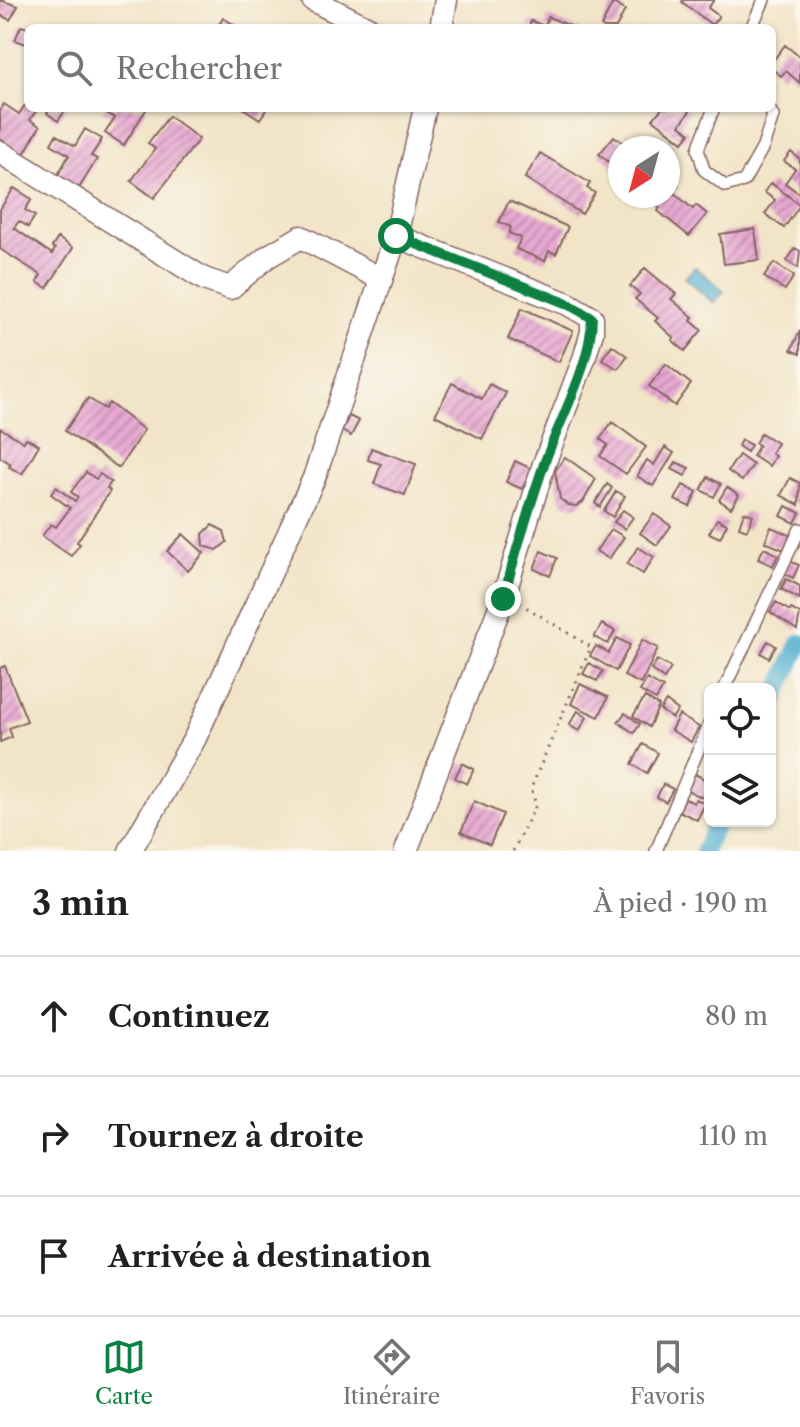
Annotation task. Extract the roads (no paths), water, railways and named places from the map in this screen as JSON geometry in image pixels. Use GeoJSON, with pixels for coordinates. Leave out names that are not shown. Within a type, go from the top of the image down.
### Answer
{"type":"FeatureCollection","features":[{"type":"Feature","properties":{"kind":"street"},"geometry":{"type":"LineString","coordinates":[[313,0],[360,24]]}},
{"type":"Feature","properties":{"kind":"street"},"geometry":{"type":"LineString","coordinates":[[442,24],[446,0]]}},
{"type":"Feature","properties":{"kind":"street"},"geometry":{"type":"LineString","coordinates":[[130,851],[195,738],[314,478],[396,236],[424,112]]}},
{"type":"Feature","properties":{"kind":"street"},"geometry":{"type":"LineString","coordinates":[[0,152],[204,279],[230,288],[267,257],[301,237],[381,279]]}},
{"type":"Feature","properties":{"kind":"street"},"geometry":{"type":"LineString","coordinates":[[396,236],[568,304],[592,318],[592,332],[584,359],[544,464],[504,593],[406,851]]}},
{"type":"Feature","properties":{"kind":"lane"},"geometry":{"type":"LineString","coordinates":[[753,24],[764,0]]}},
{"type":"Feature","properties":{"kind":"lane"},"geometry":{"type":"LineString","coordinates":[[712,112],[698,149],[704,170],[725,186],[744,181],[763,147],[773,116],[771,112]]}},
{"type":"Feature","properties":{"kind":"lane"},"geometry":{"type":"LineString","coordinates":[[727,683],[800,529]]}},
{"type":"Feature","properties":{"kind":"lane"},"geometry":{"type":"LineString","coordinates":[[656,851],[704,736]]}},
{"type":"Feature","properties":{"kind":"water"},"geometry":{"type":"Polygon","coordinates":[[[695,267],[724,291],[714,303],[685,278],[695,267]]]}},
{"type":"Feature","properties":{"kind":"waterway"},"geometry":{"type":"LineString","coordinates":[[776,697],[800,643]]}},
{"type":"Feature","properties":{"kind":"waterway"},"geometry":{"type":"LineString","coordinates":[[704,851],[715,827]]}}]}
